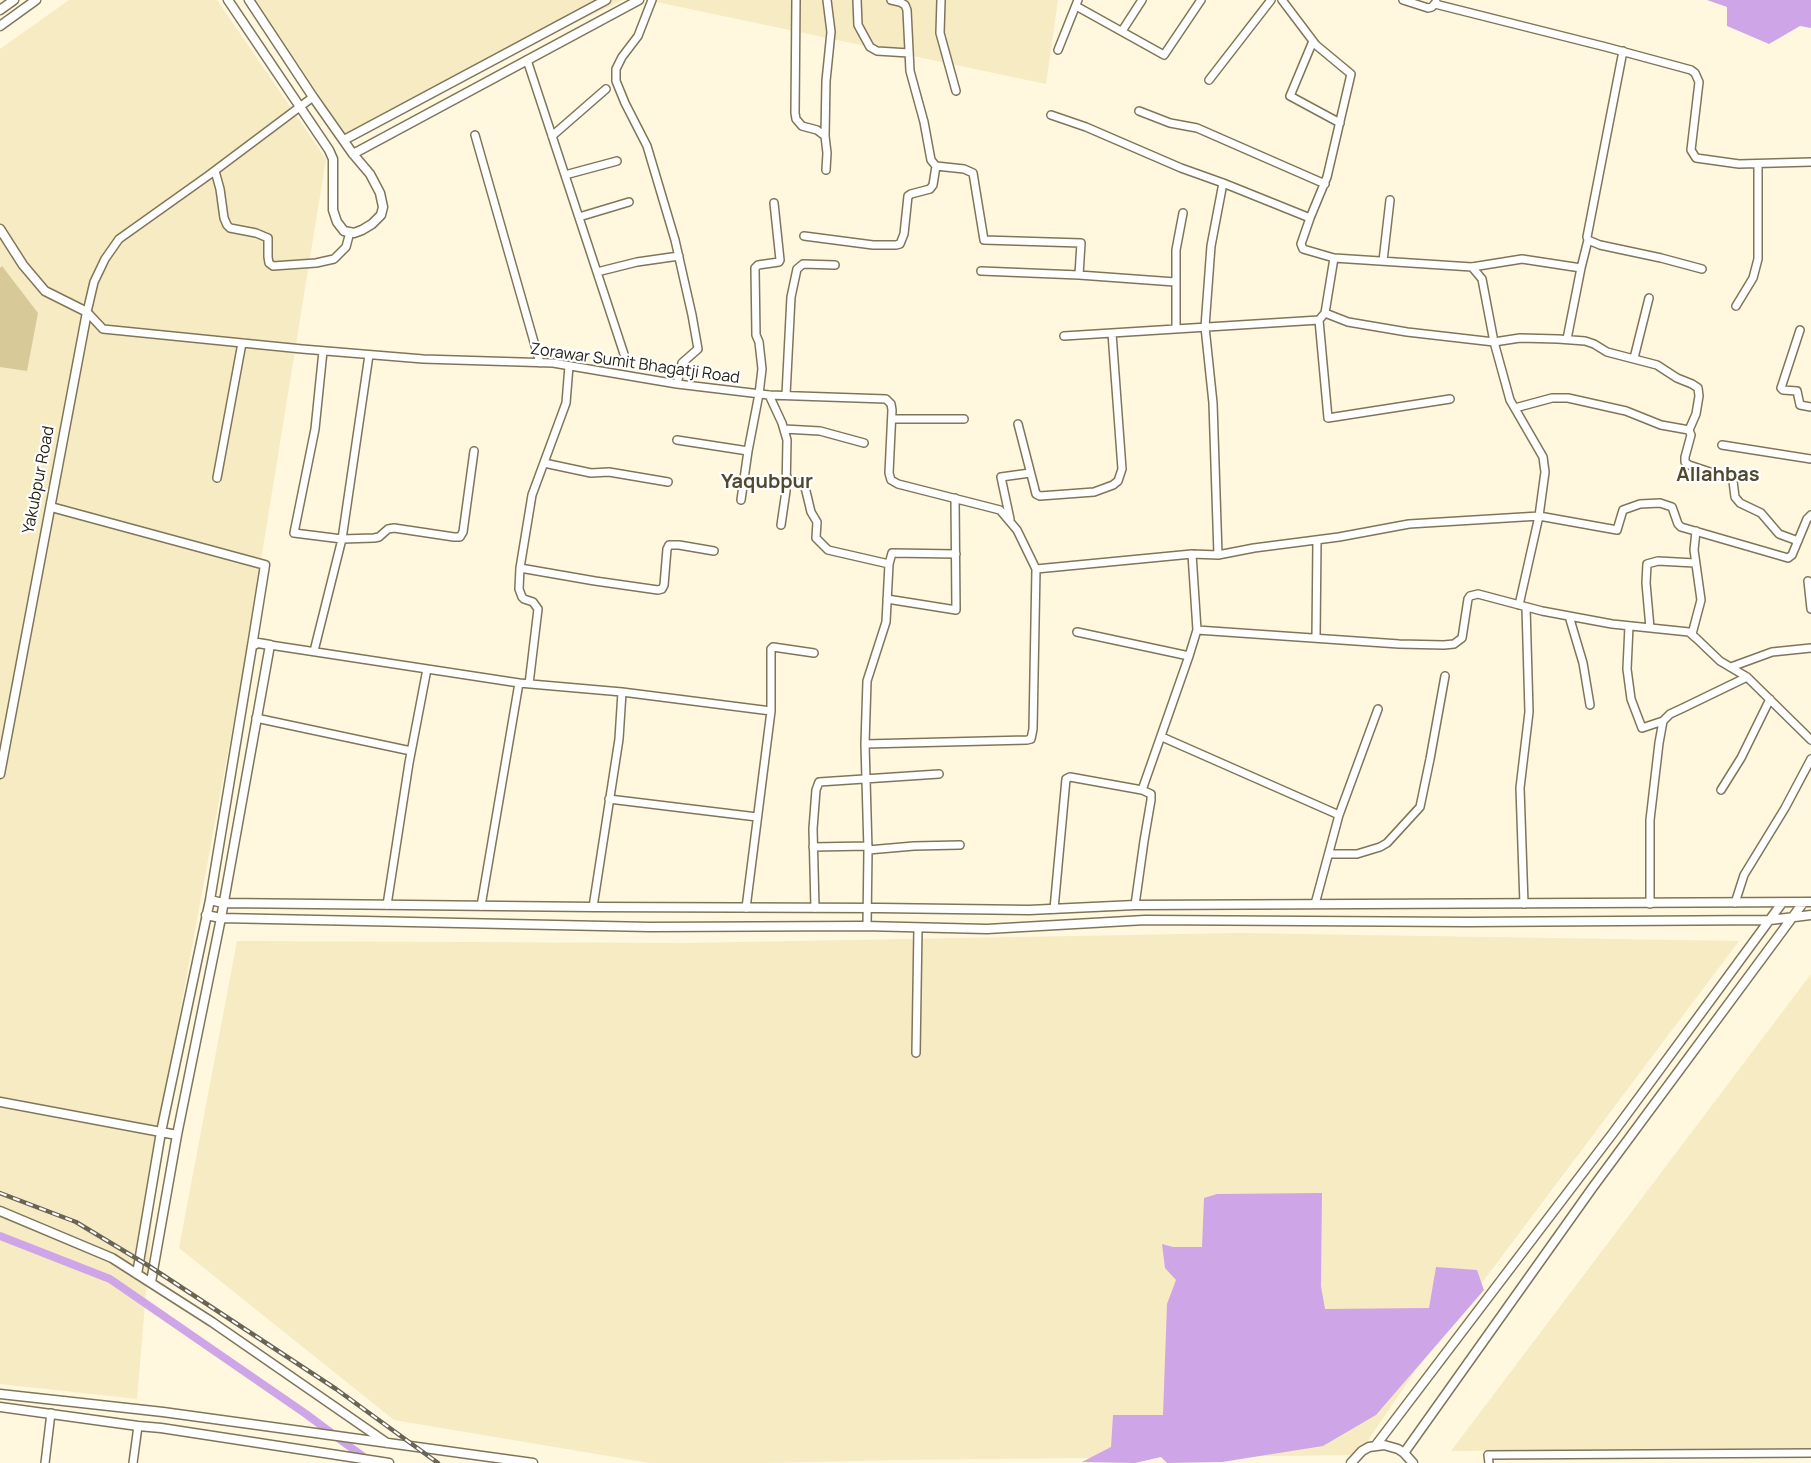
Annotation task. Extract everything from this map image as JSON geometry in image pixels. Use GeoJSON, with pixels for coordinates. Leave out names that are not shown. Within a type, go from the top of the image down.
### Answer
{"type":"FeatureCollection","features":[{"type":"Feature","properties":{"kind":"street"},"geometry":{"type":"LineString","coordinates":[[0,10],[14,0]]}},
{"type":"Feature","properties":{"kind":"street"},"geometry":{"type":"LineString","coordinates":[[0,26],[36,0]]}},
{"type":"Feature","properties":{"kind":"street"},"geometry":{"type":"LineString","coordinates":[[228,0],[329,150],[333,159],[333,210],[337,222],[344,231],[354,233],[362,230],[381,215],[383,207],[380,193],[370,174],[353,154],[249,0]]}},
{"type":"Feature","properties":{"kind":"street"},"geometry":{"type":"LineString","coordinates":[[344,140],[606,0]]}},
{"type":"Feature","properties":{"kind":"street"},"geometry":{"type":"LineString","coordinates":[[353,154],[640,0]]}},
{"type":"Feature","properties":{"kind":"street"},"geometry":{"type":"LineString","coordinates":[[652,0],[638,36],[616,69],[616,81],[647,146],[692,315],[698,349],[682,363],[677,384]]}},
{"type":"Feature","properties":{"kind":"street"},"geometry":{"type":"LineString","coordinates":[[796,0],[794,57],[796,119],[802,126],[817,130],[825,136]]}},
{"type":"Feature","properties":{"kind":"street"},"geometry":{"type":"LineString","coordinates":[[826,170],[826,81],[831,32],[827,0]]}},
{"type":"Feature","properties":{"kind":"street"},"geometry":{"type":"LineString","coordinates":[[857,0],[858,25],[870,47],[878,51],[909,53]]}},
{"type":"Feature","properties":{"kind":"street"},"geometry":{"type":"LineString","coordinates":[[891,0],[900,2],[907,10],[913,87],[924,122],[929,154],[936,166],[964,169],[972,174],[984,240],[1081,243],[1079,275]]}},
{"type":"Feature","properties":{"kind":"street"},"geometry":{"type":"LineString","coordinates":[[941,0],[940,33],[956,91]]}},
{"type":"Feature","properties":{"kind":"street"},"geometry":{"type":"LineString","coordinates":[[1122,32],[1142,0]]}},
{"type":"Feature","properties":{"kind":"street"},"geometry":{"type":"LineString","coordinates":[[1058,50],[1077,3],[1122,32],[1164,55],[1201,0]]}},
{"type":"Feature","properties":{"kind":"street"},"geometry":{"type":"LineString","coordinates":[[1209,80],[1271,0]]}},
{"type":"Feature","properties":{"kind":"street"},"geometry":{"type":"LineString","coordinates":[[1403,0],[1428,8],[1436,2],[1691,70],[1698,77],[1699,89],[1691,150],[1693,156],[1725,163],[1811,162]]}},
{"type":"Feature","properties":{"kind":"street"},"geometry":{"type":"LineString","coordinates":[[1284,1],[1313,41],[1351,74],[1325,184],[1301,244],[1303,249],[1334,258],[1472,267],[1522,259],[1581,268]]}},
{"type":"Feature","properties":{"kind":"street"},"geometry":{"type":"LineString","coordinates":[[1313,41],[1290,96],[1340,123]]}},
{"type":"Feature","properties":{"kind":"street"},"geometry":{"type":"LineString","coordinates":[[1567,339],[1623,51]]}},
{"type":"Feature","properties":{"kind":"street"},"geometry":{"type":"LineString","coordinates":[[527,60],[624,354]]}},
{"type":"Feature","properties":{"kind":"street"},"geometry":{"type":"LineString","coordinates":[[552,136],[606,89]]}},
{"type":"Feature","properties":{"kind":"street"},"geometry":{"type":"LineString","coordinates":[[0,229],[45,291],[87,312],[88,301],[98,274],[119,239],[314,97]]}},
{"type":"Feature","properties":{"kind":"street"},"geometry":{"type":"LineString","coordinates":[[1139,111],[1170,123],[1197,128],[1325,184]]}},
{"type":"Feature","properties":{"kind":"street"},"geometry":{"type":"LineString","coordinates":[[1051,115],[1086,126],[1180,168],[1310,218]]}},
{"type":"Feature","properties":{"kind":"street"},"geometry":{"type":"LineString","coordinates":[[475,135],[540,363]]}},
{"type":"Feature","properties":{"kind":"street"},"geometry":{"type":"LineString","coordinates":[[565,175],[617,161]]}},
{"type":"Feature","properties":{"kind":"street"},"geometry":{"type":"LineString","coordinates":[[1736,306],[1753,278],[1758,259],[1758,164]]}},
{"type":"Feature","properties":{"kind":"street"},"geometry":{"type":"LineString","coordinates":[[804,236],[873,245],[900,244],[904,234],[908,196],[930,189],[936,166]]}},
{"type":"Feature","properties":{"kind":"street"},"geometry":{"type":"LineString","coordinates":[[215,171],[227,225],[230,228],[268,238],[269,263],[273,266],[316,263],[334,259],[346,247],[350,232]]}},
{"type":"Feature","properties":{"kind":"street"},"geometry":{"type":"LineString","coordinates":[[1218,555],[1213,404],[1205,327],[1211,246],[1223,183]]}},
{"type":"Feature","properties":{"kind":"street"},"geometry":{"type":"LineString","coordinates":[[1383,261],[1390,200]]}},
{"type":"Feature","properties":{"kind":"street"},"geometry":{"type":"LineString","coordinates":[[579,217],[629,202]]}},
{"type":"Feature","properties":{"kind":"street"},"geometry":{"type":"LineString","coordinates":[[741,500],[762,369],[756,334],[755,268],[758,265],[780,261],[774,203]]}},
{"type":"Feature","properties":{"kind":"street"},"geometry":{"type":"LineString","coordinates":[[1176,329],[1176,250],[1183,213]]}},
{"type":"Feature","properties":{"kind":"street"},"geometry":{"type":"LineString","coordinates":[[1588,240],[1600,245],[1701,269]]}},
{"type":"Feature","properties":{"kind":"street"},"geometry":{"type":"LineString","coordinates":[[597,272],[637,262],[678,256]]}},
{"type":"Feature","properties":{"kind":"street"},"geometry":{"type":"LineString","coordinates":[[1064,336],[1318,320],[1325,313],[1334,258]]}},
{"type":"Feature","properties":{"kind":"street"},"geometry":{"type":"LineString","coordinates":[[786,395],[791,297],[797,269],[803,264],[835,265]]}},
{"type":"Feature","properties":{"kind":"street"},"geometry":{"type":"LineString","coordinates":[[1472,267],[1482,279],[1494,342],[1510,400],[1543,457],[1545,472],[1523,606],[1529,712],[1520,788],[1524,904]]}},
{"type":"Feature","properties":{"kind":"street"},"geometry":{"type":"LineString","coordinates":[[981,272],[1079,275],[1175,282]]}},
{"type":"Feature","properties":{"kind":"street"},"geometry":{"type":"LineString","coordinates":[[1634,358],[1649,298]]}},
{"type":"Feature","properties":{"kind":"street","name":"Zorawar Sumit Bhagatji Road"},"geometry":{"type":"LineString","coordinates":[[87,312],[103,329],[369,355],[540,363],[769,396],[886,399],[891,404],[892,419]]}},
{"type":"Feature","properties":{"kind":"street","name":"Yakubpur Road"},"geometry":{"type":"LineString","coordinates":[[0,774],[3,744],[51,507],[87,312]]}},
{"type":"Feature","properties":{"kind":"street"},"geometry":{"type":"LineString","coordinates":[[1325,313],[1348,322],[1407,332],[1494,342],[1520,338],[1567,339],[1592,343],[1607,352],[1661,367],[1698,388],[1696,414],[1689,430],[1691,435],[1685,462],[1731,479],[1735,497],[1740,503],[1761,513],[1779,534],[1798,541]]}},
{"type":"Feature","properties":{"kind":"street"},"geometry":{"type":"LineString","coordinates":[[1318,320],[1328,418],[1450,399]]}},
{"type":"Feature","properties":{"kind":"street"},"geometry":{"type":"LineString","coordinates":[[1800,330],[1781,388],[1796,390],[1800,405],[1811,407]]}},
{"type":"Feature","properties":{"kind":"street"},"geometry":{"type":"LineString","coordinates":[[1018,424],[1036,494],[1040,496],[1094,492],[1118,481],[1122,469],[1112,333]]}},
{"type":"Feature","properties":{"kind":"street"},"geometry":{"type":"LineString","coordinates":[[217,478],[242,343]]}},
{"type":"Feature","properties":{"kind":"street"},"geometry":{"type":"LineString","coordinates":[[323,351],[315,429],[294,533],[342,539],[380,537],[388,529],[394,528],[460,537],[474,451]]}},
{"type":"Feature","properties":{"kind":"street"},"geometry":{"type":"LineString","coordinates":[[314,651],[342,539],[369,355]]}},
{"type":"Feature","properties":{"kind":"street"},"geometry":{"type":"LineString","coordinates":[[529,684],[538,609],[533,602],[522,597],[519,589],[520,568],[532,495],[566,404],[569,366]]}},
{"type":"Feature","properties":{"kind":"street"},"geometry":{"type":"LineString","coordinates":[[769,396],[787,441],[787,478],[781,525]]}},
{"type":"Feature","properties":{"kind":"street"},"geometry":{"type":"LineString","coordinates":[[1515,408],[1552,398],[1568,398],[1626,411],[1661,425],[1689,430]]}},
{"type":"Feature","properties":{"kind":"street"},"geometry":{"type":"LineString","coordinates":[[865,744],[1031,739],[1036,569],[1017,530],[1000,510],[898,484],[891,480],[889,473],[892,419],[964,419]]}},
{"type":"Feature","properties":{"kind":"street"},"geometry":{"type":"LineString","coordinates":[[784,429],[820,431],[864,443]]}},
{"type":"Feature","properties":{"kind":"street"},"geometry":{"type":"LineString","coordinates":[[677,440],[748,451]]}},
{"type":"Feature","properties":{"kind":"street"},"geometry":{"type":"LineString","coordinates":[[1722,445],[1811,459]]}},
{"type":"Feature","properties":{"kind":"street"},"geometry":{"type":"LineString","coordinates":[[544,463],[591,473],[609,472],[668,482]]}},
{"type":"Feature","properties":{"kind":"street"},"geometry":{"type":"LineString","coordinates":[[1010,521],[1001,477],[1030,472]]}},
{"type":"Feature","properties":{"kind":"street"},"geometry":{"type":"LineString","coordinates":[[787,478],[805,487],[811,512],[817,522],[816,538],[828,550],[889,564]]}},
{"type":"Feature","properties":{"kind":"street"},"geometry":{"type":"LineString","coordinates":[[887,599],[956,610],[955,498]]}},
{"type":"Feature","properties":{"kind":"street"},"geometry":{"type":"LineString","coordinates":[[1036,569],[1192,554],[1218,555],[1409,524],[1539,516],[1617,530],[1623,510],[1640,504],[1660,503],[1672,507],[1680,526],[1785,558],[1790,557],[1811,515]]}},
{"type":"Feature","properties":{"kind":"street"},"geometry":{"type":"LineString","coordinates":[[51,507],[265,565],[210,900],[161,1132],[137,1274]]}},
{"type":"Feature","properties":{"kind":"street"},"geometry":{"type":"LineString","coordinates":[[1692,634],[1701,600],[1695,563],[1696,531]]}},
{"type":"Feature","properties":{"kind":"street"},"geometry":{"type":"LineString","coordinates":[[1316,638],[1317,540]]}},
{"type":"Feature","properties":{"kind":"street"},"geometry":{"type":"LineString","coordinates":[[520,568],[658,590],[664,585],[669,545],[714,551]]}},
{"type":"Feature","properties":{"kind":"street"},"geometry":{"type":"LineString","coordinates":[[867,926],[868,848],[865,744],[867,681],[886,622],[889,564],[892,553],[956,554]]}},
{"type":"Feature","properties":{"kind":"street"},"geometry":{"type":"LineString","coordinates":[[1142,790],[1190,656],[1197,630],[1192,554]]}},
{"type":"Feature","properties":{"kind":"street"},"geometry":{"type":"LineString","coordinates":[[1650,628],[1646,583],[1647,564],[1658,561],[1695,563]]}},
{"type":"Feature","properties":{"kind":"street"},"geometry":{"type":"LineString","coordinates":[[1808,581],[1811,609]]}},
{"type":"Feature","properties":{"kind":"street"},"geometry":{"type":"LineString","coordinates":[[1197,630],[1454,644],[1462,638],[1467,602],[1470,596],[1478,594],[1569,616],[1629,626],[1684,631],[1692,634],[1716,658],[1747,677],[1810,738]]}},
{"type":"Feature","properties":{"kind":"street"},"geometry":{"type":"LineString","coordinates":[[1569,616],[1584,670],[1590,705]]}},
{"type":"Feature","properties":{"kind":"street"},"geometry":{"type":"LineString","coordinates":[[1629,626],[1626,669],[1631,699],[1642,728],[1663,721],[1670,714],[1747,677]]}},
{"type":"Feature","properties":{"kind":"street"},"geometry":{"type":"LineString","coordinates":[[1077,632],[1190,656]]}},
{"type":"Feature","properties":{"kind":"street"},"geometry":{"type":"LineString","coordinates":[[252,646],[258,644],[314,651],[519,683],[622,692],[771,711]]}},
{"type":"Feature","properties":{"kind":"street"},"geometry":{"type":"LineString","coordinates":[[151,1282],[177,1135],[221,918],[270,645]]}},
{"type":"Feature","properties":{"kind":"street"},"geometry":{"type":"LineString","coordinates":[[746,908],[771,711],[771,648],[814,653]]}},
{"type":"Feature","properties":{"kind":"street"},"geometry":{"type":"LineString","coordinates":[[1731,667],[1772,652],[1811,648]]}},
{"type":"Feature","properties":{"kind":"street"},"geometry":{"type":"LineString","coordinates":[[387,905],[411,751],[428,669]]}},
{"type":"Feature","properties":{"kind":"street"},"geometry":{"type":"LineString","coordinates":[[1329,854],[1357,854],[1380,848],[1388,843],[1420,807],[1445,676]]}},
{"type":"Feature","properties":{"kind":"street"},"geometry":{"type":"LineString","coordinates":[[481,906],[519,683]]}},
{"type":"Feature","properties":{"kind":"street"},"geometry":{"type":"LineString","coordinates":[[593,908],[619,739],[622,692]]}},
{"type":"Feature","properties":{"kind":"street"},"geometry":{"type":"LineString","coordinates":[[1720,790],[1741,758],[1770,699]]}},
{"type":"Feature","properties":{"kind":"street"},"geometry":{"type":"LineString","coordinates":[[1315,904],[1339,815],[1378,710]]}},
{"type":"Feature","properties":{"kind":"street"},"geometry":{"type":"LineString","coordinates":[[256,718],[411,751]]}},
{"type":"Feature","properties":{"kind":"street"},"geometry":{"type":"LineString","coordinates":[[1650,904],[1650,820],[1663,721]]}},
{"type":"Feature","properties":{"kind":"street"},"geometry":{"type":"LineString","coordinates":[[1162,737],[1339,815]]}},
{"type":"Feature","properties":{"kind":"street"},"geometry":{"type":"LineString","coordinates":[[1735,903],[1744,875],[1785,808],[1811,759]]}},
{"type":"Feature","properties":{"kind":"street"},"geometry":{"type":"LineString","coordinates":[[816,908],[813,847],[816,790],[819,782],[939,774]]}},
{"type":"Feature","properties":{"kind":"street"},"geometry":{"type":"LineString","coordinates":[[1054,909],[1066,779],[1070,777],[1150,793],[1151,800],[1135,905]]}},
{"type":"Feature","properties":{"kind":"street"},"geometry":{"type":"LineString","coordinates":[[609,800],[757,817]]}},
{"type":"Feature","properties":{"kind":"street"},"geometry":{"type":"LineString","coordinates":[[813,847],[960,846]]}},
{"type":"Feature","properties":{"kind":"street"},"geometry":{"type":"LineString","coordinates":[[210,900],[223,903],[593,908],[1054,909],[1135,905],[1807,903]]}},
{"type":"Feature","properties":{"kind":"street"},"geometry":{"type":"LineString","coordinates":[[1376,1445],[1613,1133],[1782,903]]}},
{"type":"Feature","properties":{"kind":"street"},"geometry":{"type":"LineString","coordinates":[[1404,1453],[1593,1187],[1792,918],[1807,903]]}},
{"type":"Feature","properties":{"kind":"street"},"geometry":{"type":"LineString","coordinates":[[1145,920],[1146,905]]}},
{"type":"Feature","properties":{"kind":"street"},"geometry":{"type":"LineString","coordinates":[[206,915],[221,918],[650,927],[867,926],[987,929],[1145,920],[1479,922],[1770,920],[1811,915]]}},
{"type":"Feature","properties":{"kind":"street"},"geometry":{"type":"LineString","coordinates":[[915,1053],[918,928]]}},
{"type":"Feature","properties":{"kind":"street"},"geometry":{"type":"LineString","coordinates":[[0,1102],[177,1135]]}},
{"type":"Feature","properties":{"kind":"street"},"geometry":{"type":"LineString","coordinates":[[0,1211],[112,1258],[222,1329],[384,1443]]}},
{"type":"Feature","properties":{"kind":"street"},"geometry":{"type":"LineString","coordinates":[[0,1394],[163,1412],[533,1463]]}},
{"type":"Feature","properties":{"kind":"street"},"geometry":{"type":"LineString","coordinates":[[0,1407],[161,1428],[389,1463]]}},
{"type":"Feature","properties":{"kind":"street"},"geometry":{"type":"LineString","coordinates":[[161,1428],[163,1412]]}},
{"type":"Feature","properties":{"kind":"street"},"geometry":{"type":"LineString","coordinates":[[45,1463],[51,1413]]}},
{"type":"Feature","properties":{"kind":"street"},"geometry":{"type":"LineString","coordinates":[[133,1463],[138,1426]]}},
{"type":"Feature","properties":{"kind":"street"},"geometry":{"type":"LineString","coordinates":[[1349,1462],[1362,1451],[1376,1445],[1391,1446],[1404,1453],[1413,1463]]}},
{"type":"Feature","properties":{"kind":"street"},"geometry":{"type":"LineString","coordinates":[[1489,1463],[1488,1455],[1811,1453]]}},
{"type":"Feature","properties":{"kind":"shaded area"},"geometry":{"type":"Polygon","coordinates":[[[69,0],[217,0],[326,159],[244,665],[161,1115],[137,1399],[0,1384],[0,49],[69,0]]]}},
{"type":"Feature","properties":{"kind":"shaded area"},"geometry":{"type":"Polygon","coordinates":[[[256,0],[623,0],[345,134],[256,0]]]}},
{"type":"Feature","properties":{"kind":"shaded area"},"geometry":{"type":"Polygon","coordinates":[[[647,0],[1058,0],[1046,84],[647,0]]]}},
{"type":"Feature","properties":{"kind":"shaded area"},"geometry":{"type":"Polygon","coordinates":[[[1707,0],[1811,0],[1811,28],[1800,26],[1769,44],[1727,26],[1727,7],[1707,0]]]}},
{"type":"Feature","properties":{"kind":"shaded area"},"geometry":{"type":"Polygon","coordinates":[[[2,266],[38,313],[27,371],[0,367],[0,268],[2,266]]]}},
{"type":"Feature","properties":{"kind":"shaded area"},"geometry":{"type":"Polygon","coordinates":[[[1239,933],[1739,941],[1414,1373],[1368,1440],[1363,1455],[650,1463],[394,1420],[179,1248],[237,941],[685,943],[1239,933]]]}},
{"type":"Feature","properties":{"kind":"shaded area"},"geometry":{"type":"Polygon","coordinates":[[[1811,974],[1811,1448],[1451,1451],[1811,974]]]}},
{"type":"Feature","properties":{"kind":"shaded area"},"geometry":{"type":"Polygon","coordinates":[[[1322,1193],[1321,1286],[1325,1309],[1429,1308],[1436,1267],[1477,1270],[1484,1290],[1376,1415],[1323,1446],[1222,1462],[1167,1463],[1161,1457],[1135,1463],[1082,1462],[1111,1447],[1113,1415],[1163,1415],[1167,1304],[1176,1280],[1165,1268],[1162,1244],[1173,1247],[1202,1247],[1204,1198],[1217,1194],[1322,1193]]]}},
{"type":"Feature","properties":{"kind":"waterway"},"geometry":{"type":"LineString","coordinates":[[0,1236],[110,1279],[306,1414],[369,1461]]}},
{"type":"Feature","properties":{"kind":"railway"},"geometry":{"type":"LineString","coordinates":[[0,1193],[76,1222],[149,1266],[336,1389],[438,1463]]}},
{"type":"Feature","properties":{"kind":"district","name":"Allahbas"},"geometry":{"type":"Point","coordinates":[1718,475]}},
{"type":"Feature","properties":{"kind":"district","name":"Yaqubpur"},"geometry":{"type":"Point","coordinates":[767,482]}}]}
